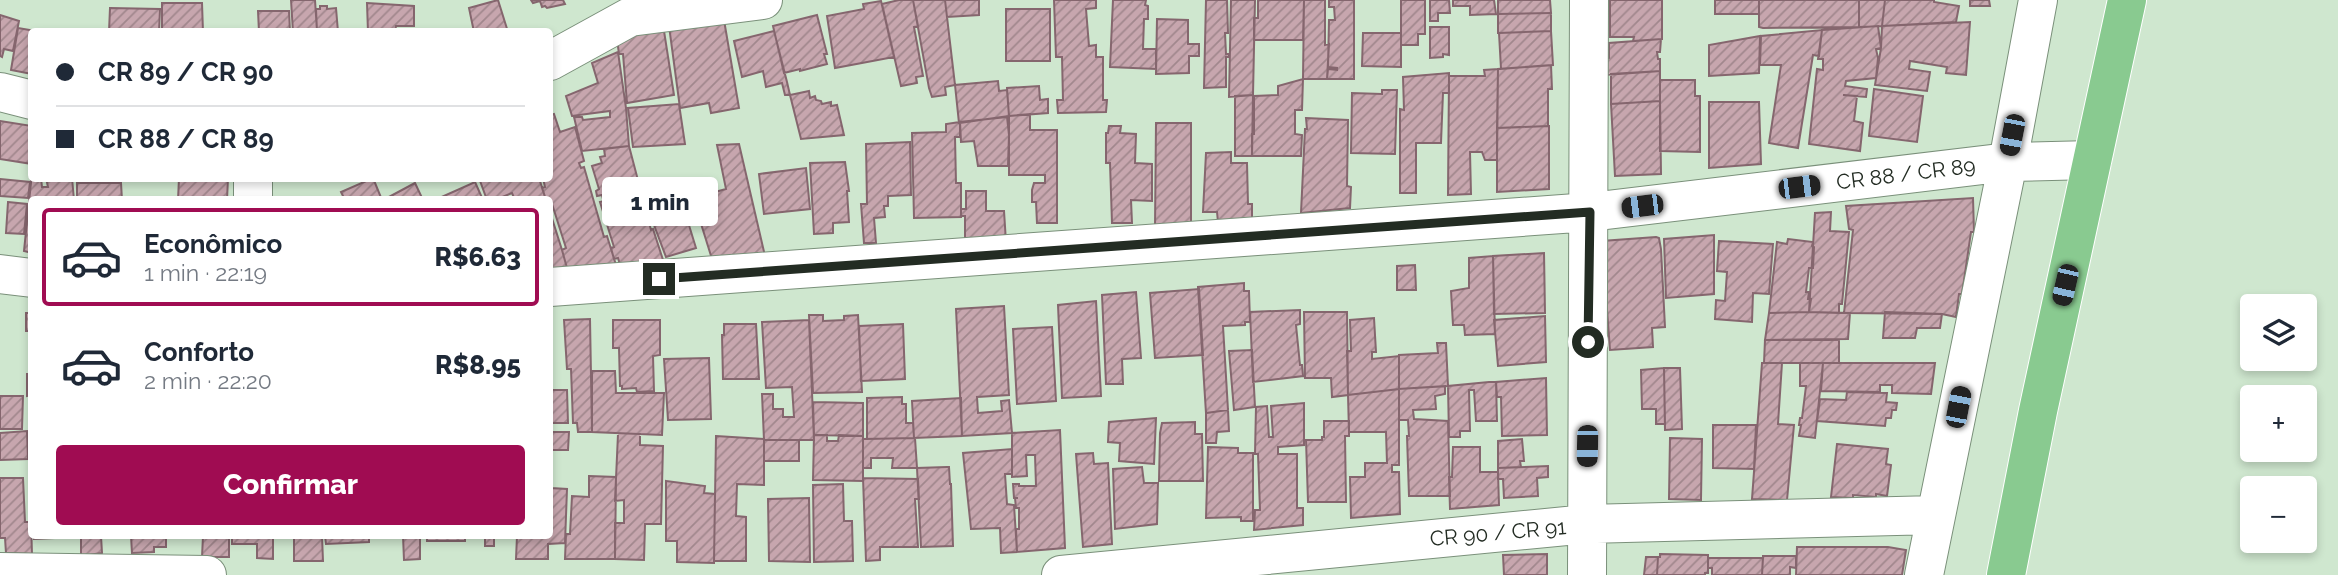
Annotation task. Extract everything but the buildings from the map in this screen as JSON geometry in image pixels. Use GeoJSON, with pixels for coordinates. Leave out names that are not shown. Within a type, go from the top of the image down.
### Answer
{"type":"FeatureCollection","features":[{"type":"Feature","properties":{"kind":"main road"},"geometry":{"type":"LineString","coordinates":[[2006,575],[2038,411],[2127,0]]}},
{"type":"Feature","properties":{"kind":"street"},"geometry":{"type":"LineString","coordinates":[[553,59],[630,17],[763,0]]}},
{"type":"Feature","properties":{"kind":"street"},"geometry":{"type":"LineString","coordinates":[[1587,575],[1589,0]]}},
{"type":"Feature","properties":{"kind":"street"},"geometry":{"type":"LineString","coordinates":[[1924,575],[2038,0]]}},
{"type":"Feature","properties":{"kind":"street"},"geometry":{"type":"LineString","coordinates":[[0,92],[28,99]]}},
{"type":"Feature","properties":{"kind":"street","name":"CR 88 / CR 89"},"geometry":{"type":"LineString","coordinates":[[553,287],[1590,212],[2007,162],[2092,160]]}},
{"type":"Feature","properties":{"kind":"street"},"geometry":{"type":"LineString","coordinates":[[0,274],[28,278]]}},
{"type":"Feature","properties":{"kind":"street","name":"CR 90 / CR 91"},"geometry":{"type":"LineString","coordinates":[[1061,575],[1587,524],[1936,515]]}},
{"type":"Feature","properties":{"kind":"street"},"geometry":{"type":"LineString","coordinates":[[0,572],[207,575]]}},
{"type":"Feature","properties":{"kind":"route"},"geometry":{"type":"LineString","coordinates":[[659,279],[1590,212],[1588,342]]}}]}
